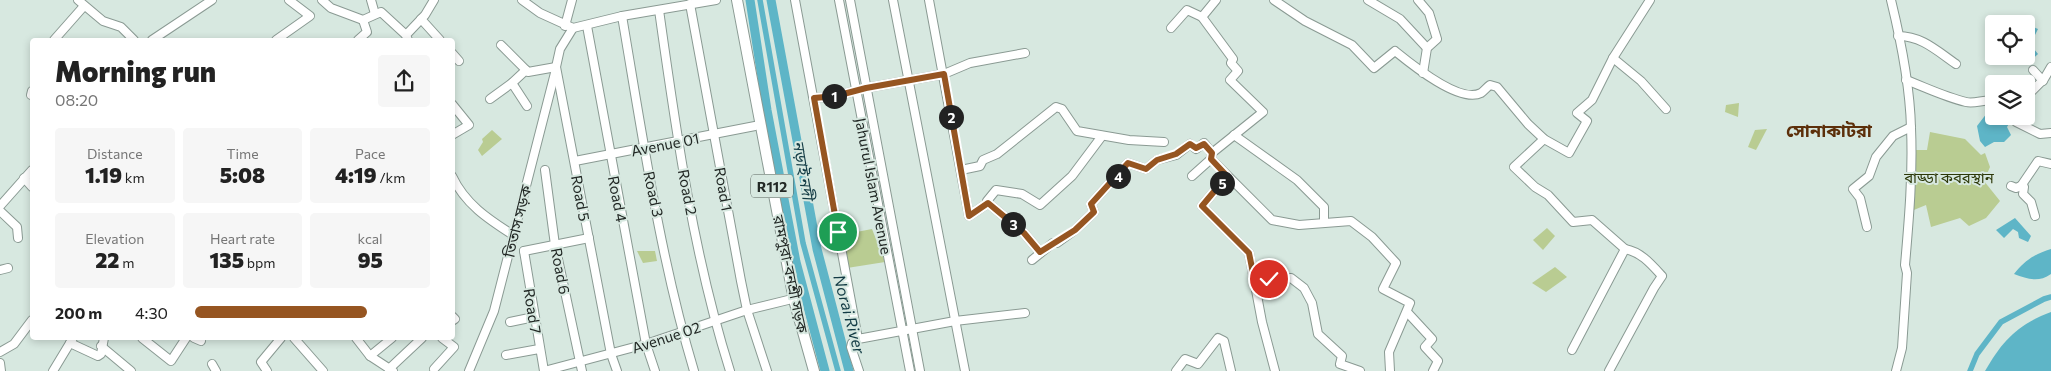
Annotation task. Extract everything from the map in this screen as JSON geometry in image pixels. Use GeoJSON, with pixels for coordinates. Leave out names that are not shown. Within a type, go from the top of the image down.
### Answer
{"type":"FeatureCollection","features":[{"type":"Feature","properties":{"kind":"main road","name":"রামপুরা-বনশ্রী সড়ক"},"geometry":{"type":"LineString","coordinates":[[732,0],[788,300],[808,371]]}},
{"type":"Feature","properties":{"kind":"main road","name":"রামপুরা-বনশ্রী সড়ক"},"geometry":{"type":"LineString","coordinates":[[737,0],[794,300],[814,371]]}},
{"type":"Feature","properties":{"kind":"street"},"geometry":{"type":"LineString","coordinates":[[155,38],[212,0]]}},
{"type":"Feature","properties":{"kind":"street"},"geometry":{"type":"LineString","coordinates":[[279,38],[310,16],[289,0]]}},
{"type":"Feature","properties":{"kind":"street"},"geometry":{"type":"LineString","coordinates":[[322,0],[331,8],[363,20],[381,12],[407,37],[434,0]]}},
{"type":"Feature","properties":{"kind":"street"},"geometry":{"type":"LineString","coordinates":[[371,0],[375,14]]}},
{"type":"Feature","properties":{"kind":"street"},"geometry":{"type":"LineString","coordinates":[[522,0],[540,13],[569,27],[586,26],[622,16],[716,0]]}},
{"type":"Feature","properties":{"kind":"street","name":"Road 5"},"geometry":{"type":"LineString","coordinates":[[572,0],[569,27],[560,49],[556,67],[611,354],[617,371]]}},
{"type":"Feature","properties":{"kind":"street"},"geometry":{"type":"LineString","coordinates":[[795,0],[858,339]]}},
{"type":"Feature","properties":{"kind":"street","name":"Jahurul Islam Avenue"},"geometry":{"type":"LineString","coordinates":[[839,0],[910,371]]}},
{"type":"Feature","properties":{"kind":"street","name":"Jahurul Islam Avenue"},"geometry":{"type":"LineString","coordinates":[[850,0],[920,371]]}},
{"type":"Feature","properties":{"kind":"street"},"geometry":{"type":"LineString","coordinates":[[893,0],[965,371]]}},
{"type":"Feature","properties":{"kind":"street"},"geometry":{"type":"LineString","coordinates":[[930,0],[969,216],[988,203]]}},
{"type":"Feature","properties":{"kind":"street"},"geometry":{"type":"LineString","coordinates":[[1202,18],[1216,0]]}},
{"type":"Feature","properties":{"kind":"street"},"geometry":{"type":"LineString","coordinates":[[1274,0],[1305,20],[1352,44],[1374,68],[1395,52],[1437,83],[1469,93],[1480,93],[1490,85],[1497,87],[1528,124],[1544,139],[1569,153],[1587,121],[1577,113],[1592,100],[1613,58],[1650,0]]}},
{"type":"Feature","properties":{"kind":"street"},"geometry":{"type":"LineString","coordinates":[[1368,0],[1400,18],[1427,48]]}},
{"type":"Feature","properties":{"kind":"street"},"geometry":{"type":"LineString","coordinates":[[1418,0],[1429,13],[1437,35],[1437,39],[1427,48],[1423,73]]}},
{"type":"Feature","properties":{"kind":"street"},"geometry":{"type":"LineString","coordinates":[[1891,0],[1906,80],[1911,126],[1910,201],[1905,264],[1907,274],[1902,348],[1896,371]]}},
{"type":"Feature","properties":{"kind":"street"},"geometry":{"type":"LineString","coordinates":[[55,38],[81,3],[103,20],[120,27],[132,38]]}},
{"type":"Feature","properties":{"kind":"street","name":"Road 1"},"geometry":{"type":"LineString","coordinates":[[690,4],[715,134],[725,201],[747,310],[766,371]]}},
{"type":"Feature","properties":{"kind":"street","name":"Road 2"},"geometry":{"type":"LineString","coordinates":[[659,10],[678,140],[714,321],[730,371]]}},
{"type":"Feature","properties":{"kind":"street"},"geometry":{"type":"LineString","coordinates":[[1171,28],[1187,10],[1202,18],[1233,59],[1231,62],[1238,71],[1230,80],[1263,112],[1234,135],[1192,176]]}},
{"type":"Feature","properties":{"kind":"street","name":"Road 3"},"geometry":{"type":"LineString","coordinates":[[622,16],[644,147],[682,331],[694,371]]}},
{"type":"Feature","properties":{"kind":"street"},"geometry":{"type":"LineString","coordinates":[[421,19],[438,38]]}},
{"type":"Feature","properties":{"kind":"street"},"geometry":{"type":"LineString","coordinates":[[360,38],[367,32],[363,20]]}},
{"type":"Feature","properties":{"kind":"street","name":"Road 4"},"geometry":{"type":"LineString","coordinates":[[586,26],[646,344],[655,371]]}},
{"type":"Feature","properties":{"kind":"street"},"geometry":{"type":"LineString","coordinates":[[1898,36],[1911,36],[1920,39],[1956,64]]}},
{"type":"Feature","properties":{"kind":"street"},"geometry":{"type":"LineString","coordinates":[[501,45],[528,72],[556,67]]}},
{"type":"Feature","properties":{"kind":"street"},"geometry":{"type":"LineString","coordinates":[[814,98],[944,74],[970,62],[1025,53]]}},
{"type":"Feature","properties":{"kind":"street"},"geometry":{"type":"LineString","coordinates":[[455,57],[459,61]]}},
{"type":"Feature","properties":{"kind":"street"},"geometry":{"type":"LineString","coordinates":[[1613,58],[1641,81],[1666,109]]}},
{"type":"Feature","properties":{"kind":"street","name":"তিতাস সড়ক"},"geometry":{"type":"LineString","coordinates":[[468,371],[494,313],[556,67]]}},
{"type":"Feature","properties":{"kind":"street"},"geometry":{"type":"LineString","coordinates":[[2035,89],[2043,81],[2051,67]]}},
{"type":"Feature","properties":{"kind":"street"},"geometry":{"type":"LineString","coordinates":[[490,99],[526,70]]}},
{"type":"Feature","properties":{"kind":"street"},"geometry":{"type":"LineString","coordinates":[[2033,70],[2043,81]]}},
{"type":"Feature","properties":{"kind":"street"},"geometry":{"type":"LineString","coordinates":[[1906,80],[1942,96],[1959,98],[1966,102],[1985,101]]}},
{"type":"Feature","properties":{"kind":"street"},"geometry":{"type":"LineString","coordinates":[[512,83],[527,106]]}},
{"type":"Feature","properties":{"kind":"street"},"geometry":{"type":"LineString","coordinates":[[961,170],[980,166],[983,160],[997,154],[1056,107],[1062,109],[1077,131],[1149,143],[1164,142]]}},
{"type":"Feature","properties":{"kind":"street"},"geometry":{"type":"LineString","coordinates":[[455,108],[469,125],[455,133]]}},
{"type":"Feature","properties":{"kind":"street"},"geometry":{"type":"LineString","coordinates":[[2022,125],[2040,134],[2051,133]]}},
{"type":"Feature","properties":{"kind":"street","name":"Avenue 01"},"geometry":{"type":"LineString","coordinates":[[574,161],[755,126]]}},
{"type":"Feature","properties":{"kind":"street"},"geometry":{"type":"LineString","coordinates":[[1867,227],[1860,198],[1853,189],[1869,176],[1876,157],[1893,136],[1911,126]]}},
{"type":"Feature","properties":{"kind":"street"},"geometry":{"type":"LineString","coordinates":[[1234,135],[1304,186],[1324,207],[1324,222]]}},
{"type":"Feature","properties":{"kind":"street"},"geometry":{"type":"LineString","coordinates":[[988,203],[986,201],[996,190],[1022,194],[1040,204],[1072,176],[1102,136]]}},
{"type":"Feature","properties":{"kind":"street"},"geometry":{"type":"LineString","coordinates":[[1544,139],[1514,167],[1535,187],[1548,195],[1572,222],[1592,220],[1625,249],[1643,257],[1662,276],[1609,371]]}},
{"type":"Feature","properties":{"kind":"street"},"geometry":{"type":"LineString","coordinates":[[1032,260],[1040,252],[1075,230],[1094,212],[1091,204],[1128,163],[1146,169],[1157,160],[1176,154],[1190,144],[1196,148],[1204,144],[1227,176],[1272,220],[1299,225],[1351,221],[1372,237],[1396,263],[1383,289],[1410,303],[1408,312],[1389,352],[1390,371]]}},
{"type":"Feature","properties":{"kind":"street"},"geometry":{"type":"LineString","coordinates":[[2011,186],[2016,188],[2022,186],[2038,161],[2051,164]]}},
{"type":"Feature","properties":{"kind":"street","name":"Road 6"},"geometry":{"type":"LineString","coordinates":[[545,170],[555,244],[582,371]]}},
{"type":"Feature","properties":{"kind":"street"},"geometry":{"type":"LineString","coordinates":[[0,206],[30,172]]}},
{"type":"Feature","properties":{"kind":"street"},"geometry":{"type":"LineString","coordinates":[[1227,176],[1202,206],[1249,253],[1272,371]]}},
{"type":"Feature","properties":{"kind":"street"},"geometry":{"type":"LineString","coordinates":[[24,178],[30,185]]}},
{"type":"Feature","properties":{"kind":"street"},"geometry":{"type":"LineString","coordinates":[[2022,186],[2024,187],[2023,194],[2031,202],[2035,216]]}},
{"type":"Feature","properties":{"kind":"street"},"geometry":{"type":"LineString","coordinates":[[455,188],[487,218],[513,235]]}},
{"type":"Feature","properties":{"kind":"street"},"geometry":{"type":"LineString","coordinates":[[988,203],[1024,233],[1040,252]]}},
{"type":"Feature","properties":{"kind":"street"},"geometry":{"type":"LineString","coordinates":[[0,211],[16,228],[18,238]]}},
{"type":"Feature","properties":{"kind":"street"},"geometry":{"type":"LineString","coordinates":[[511,246],[524,251],[589,238]]}},
{"type":"Feature","properties":{"kind":"street"},"geometry":{"type":"LineString","coordinates":[[1572,350],[1625,249]]}},
{"type":"Feature","properties":{"kind":"street","name":"Road 7"},"geometry":{"type":"LineString","coordinates":[[524,251],[544,371]]}},
{"type":"Feature","properties":{"kind":"street"},"geometry":{"type":"LineString","coordinates":[[0,270],[8,268]]}},
{"type":"Feature","properties":{"kind":"street"},"geometry":{"type":"LineString","coordinates":[[1256,288],[1269,279],[1291,278],[1304,288],[1312,302],[1318,334],[1342,356],[1340,364],[1360,371]]}},
{"type":"Feature","properties":{"kind":"street","name":"Avenue 02"},"geometry":{"type":"LineString","coordinates":[[544,371],[646,344],[747,310],[788,300]]}},
{"type":"Feature","properties":{"kind":"street"},"geometry":{"type":"LineString","coordinates":[[1408,312],[1432,339],[1425,347],[1438,361],[1433,371]]}},
{"type":"Feature","properties":{"kind":"street"},"geometry":{"type":"LineString","coordinates":[[859,371],[851,347],[852,343],[858,339],[955,321],[1025,313]]}},
{"type":"Feature","properties":{"kind":"street"},"geometry":{"type":"LineString","coordinates":[[510,322],[534,317]]}},
{"type":"Feature","properties":{"kind":"street"},"geometry":{"type":"LineString","coordinates":[[0,352],[14,344],[30,323]]}},
{"type":"Feature","properties":{"kind":"street"},"geometry":{"type":"LineString","coordinates":[[1176,371],[1185,360],[1198,364],[1218,338],[1224,340],[1231,371]]}},
{"type":"Feature","properties":{"kind":"street"},"geometry":{"type":"LineString","coordinates":[[53,371],[71,340],[98,356],[101,354],[103,340]]}},
{"type":"Feature","properties":{"kind":"street"},"geometry":{"type":"LineString","coordinates":[[145,340],[171,361],[185,340]]}},
{"type":"Feature","properties":{"kind":"street"},"geometry":{"type":"LineString","coordinates":[[266,371],[261,362],[279,340]]}},
{"type":"Feature","properties":{"kind":"street"},"geometry":{"type":"LineString","coordinates":[[296,340],[322,371]]}},
{"type":"Feature","properties":{"kind":"street"},"geometry":{"type":"LineString","coordinates":[[358,340],[370,356],[391,370],[420,340]]}},
{"type":"Feature","properties":{"kind":"street"},"geometry":{"type":"LineString","coordinates":[[370,356],[390,340]]}},
{"type":"Feature","properties":{"kind":"street"},"geometry":{"type":"LineString","coordinates":[[434,369],[454,347],[445,340]]}},
{"type":"Feature","properties":{"kind":"street"},"geometry":{"type":"LineString","coordinates":[[101,346],[131,371]]}},
{"type":"Feature","properties":{"kind":"street"},"geometry":{"type":"LineString","coordinates":[[506,355],[539,348]]}},
{"type":"Feature","properties":{"kind":"green space"},"geometry":{"type":"Polygon","coordinates":[[[1739,103],[1738,117],[1725,112],[1726,105],[1739,103]]]}},
{"type":"Feature","properties":{"kind":"green space"},"geometry":{"type":"Polygon","coordinates":[[[1767,129],[1756,150],[1748,147],[1755,130],[1767,129]]]}},
{"type":"Feature","properties":{"kind":"green space"},"geometry":{"type":"Polygon","coordinates":[[[492,130],[502,139],[482,156],[478,150],[483,142],[482,139],[492,130]]]}},
{"type":"Feature","properties":{"kind":"green space","name":"বাড্ডা কবরস্থান"},"geometry":{"type":"Polygon","coordinates":[[[1930,132],[1965,139],[1981,155],[1985,153],[1990,167],[1984,181],[2000,201],[1986,218],[1969,226],[1960,218],[1931,227],[1926,205],[1909,212],[1915,150],[1927,150],[1930,132]]]}},
{"type":"Feature","properties":{"kind":"green space"},"geometry":{"type":"Polygon","coordinates":[[[1547,228],[1555,236],[1543,250],[1533,240],[1547,228]]]}},
{"type":"Feature","properties":{"kind":"green space"},"geometry":{"type":"Polygon","coordinates":[[[872,229],[885,262],[847,268],[841,235],[872,229]]]}},
{"type":"Feature","properties":{"kind":"green space"},"geometry":{"type":"Polygon","coordinates":[[[637,251],[655,251],[657,261],[643,263],[637,251]]]}},
{"type":"Feature","properties":{"kind":"green space"},"geometry":{"type":"Polygon","coordinates":[[[1555,267],[1567,277],[1546,292],[1532,283],[1555,267]]]}},
{"type":"Feature","properties":{"kind":"water"},"geometry":{"type":"Polygon","coordinates":[[[1985,116],[1985,125],[2008,125],[2007,127],[2011,135],[2004,142],[1994,142],[1985,147],[1980,141],[1977,126],[1985,116]]]}},
{"type":"Feature","properties":{"kind":"water"},"geometry":{"type":"Polygon","coordinates":[[[2015,218],[2031,236],[2028,242],[2019,238],[2018,232],[2013,229],[2004,238],[1996,230],[2015,218]]]}},
{"type":"Feature","properties":{"kind":"water"},"geometry":{"type":"Polygon","coordinates":[[[2051,249],[2051,274],[2042,278],[2028,279],[2014,274],[2031,258],[2051,249]]]}},
{"type":"Feature","properties":{"kind":"water"},"geometry":{"type":"Polygon","coordinates":[[[2051,312],[2051,371],[1985,371],[1998,351],[2012,335],[2029,322],[2051,312]]]}},
{"type":"Feature","properties":{"kind":"waterway","name":"Norai River"},"geometry":{"type":"LineString","coordinates":[[750,0],[767,110],[796,262],[825,371]]}},
{"type":"Feature","properties":{"kind":"waterway","name":"নড়াই নদী"},"geometry":{"type":"LineString","coordinates":[[760,0],[803,243],[838,371]]}},
{"type":"Feature","properties":{"kind":"waterway","name":"Norai River"},"geometry":{"type":"LineString","coordinates":[[771,0],[817,249],[849,371]]}},
{"type":"Feature","properties":{"kind":"waterway"},"geometry":{"type":"LineString","coordinates":[[1970,371],[1977,354],[2001,322],[2051,297]]}},
{"type":"Feature","properties":{"kind":"district","name":"সোনাকাটরা"},"geometry":{"type":"Point","coordinates":[1829,130]}},
{"type":"Feature","properties":{"kind":"route"},"geometry":{"type":"LineString","coordinates":[[838,232],[814,98],[828,95],[836,96],[866,88],[944,74],[969,216],[988,203],[1024,233],[1040,252],[1075,230],[1094,212],[1091,204],[1097,200],[1128,163],[1146,169],[1157,160],[1170,158],[1190,144],[1196,148],[1204,144],[1212,153],[1211,159],[1227,176],[1202,206],[1249,253],[1256,288],[1269,279]]}}]}
